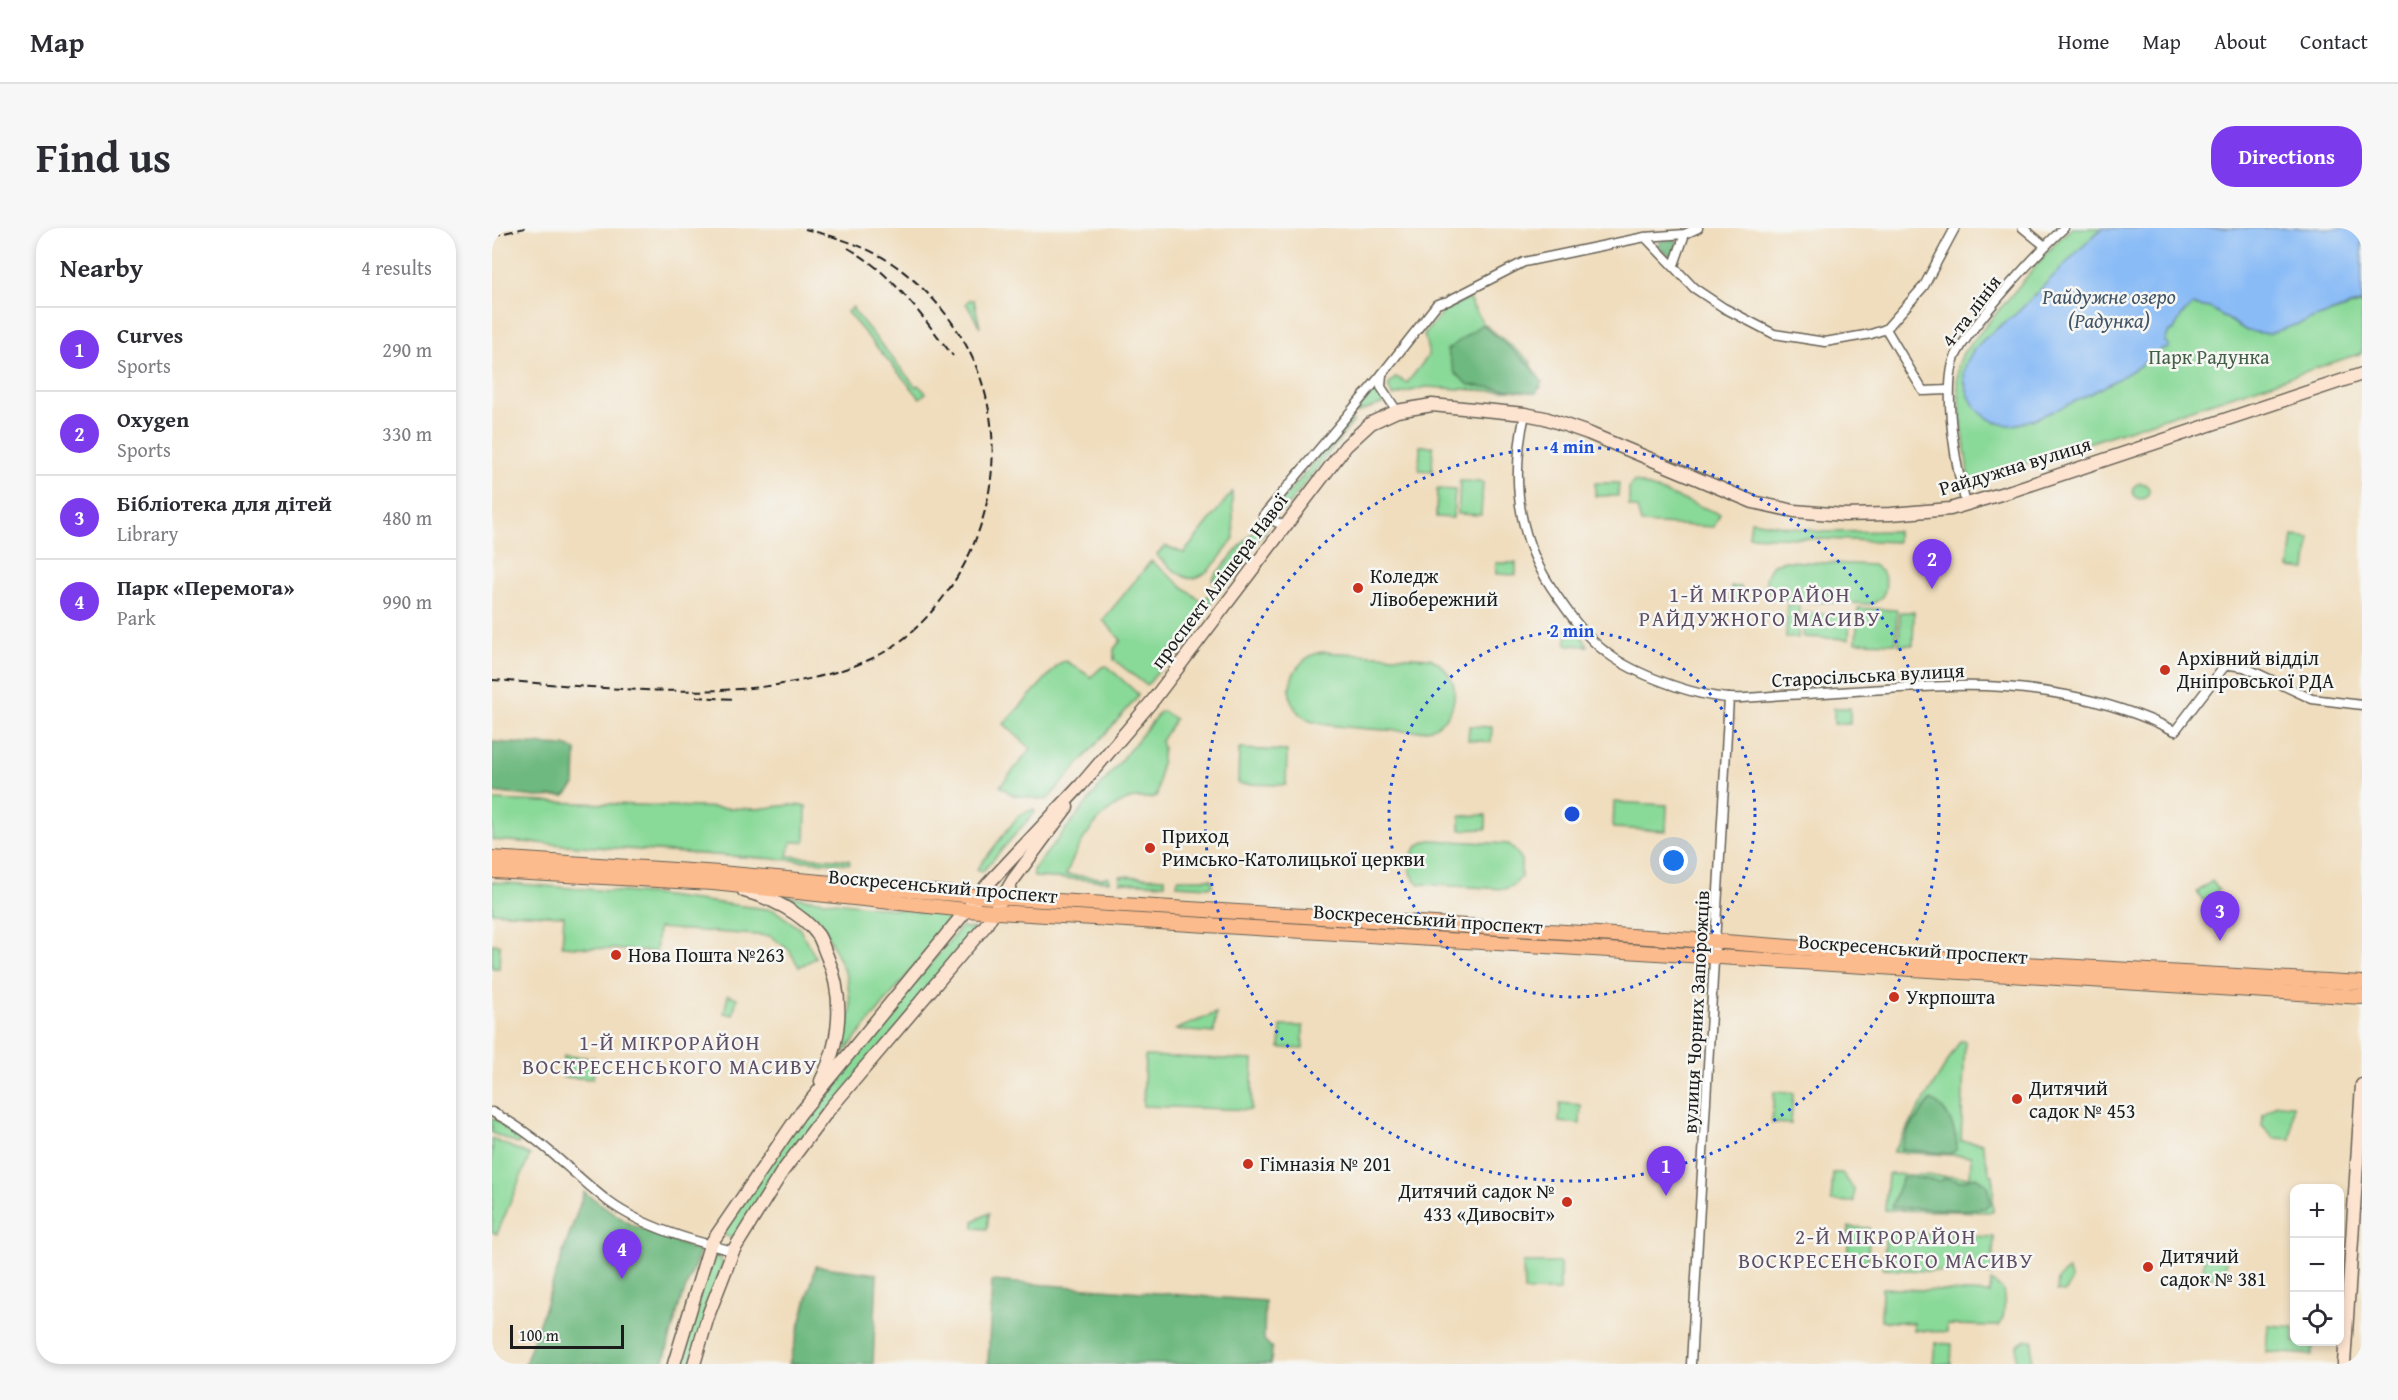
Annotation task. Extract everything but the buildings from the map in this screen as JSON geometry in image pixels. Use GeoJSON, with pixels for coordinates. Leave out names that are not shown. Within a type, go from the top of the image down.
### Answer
{"type":"FeatureCollection","features":[{"type":"Feature","properties":{"kind":"main road","name":"Воскресенський проспект"},"geometry":{"type":"LineString","coordinates":[[492,858],[720,873],[977,896],[1716,942],[1953,960],[2362,983]]}},
{"type":"Feature","properties":{"kind":"main road","name":"Воскресенський проспект"},"geometry":{"type":"LineString","coordinates":[[492,871],[713,883],[966,910],[2362,997]]}},
{"type":"Feature","properties":{"kind":"street"},"geometry":{"type":"LineString","coordinates":[[1285,526],[1263,516],[1382,374],[1437,304],[1448,301],[1524,262],[1645,237],[1685,234],[1698,228]]}},
{"type":"Feature","properties":{"kind":"street"},"geometry":{"type":"LineString","coordinates":[[1645,237],[1694,288],[1773,334],[1825,342],[1886,329],[1923,286],[1955,228]]}},
{"type":"Feature","properties":{"kind":"street"},"geometry":{"type":"LineString","coordinates":[[2023,228],[2045,246]]}},
{"type":"Feature","properties":{"kind":"street","name":"4-та лінія"},"geometry":{"type":"LineString","coordinates":[[1966,504],[1960,481],[1949,390],[1953,360],[2045,246],[2064,228]]}},
{"type":"Feature","properties":{"kind":"street"},"geometry":{"type":"LineString","coordinates":[[1674,265],[1685,234]]}},
{"type":"Feature","properties":{"kind":"street"},"geometry":{"type":"LineString","coordinates":[[1886,329],[1923,391],[1949,390]]}},
{"type":"Feature","properties":{"kind":"street"},"geometry":{"type":"LineString","coordinates":[[1382,374],[1381,387],[1397,411]]}},
{"type":"Feature","properties":{"kind":"street","name":"Райдужна вулиця"},"geometry":{"type":"LineString","coordinates":[[1397,411],[1432,405],[1545,417],[1753,502],[1794,511],[1844,515],[1891,514],[1950,509],[2362,374]]}},
{"type":"Feature","properties":{"kind":"street","name":"проспект Алішера Навої"},"geometry":{"type":"LineString","coordinates":[[674,1364],[710,1245],[768,1158],[812,1099],[977,896],[1081,785],[1192,650],[1346,446],[1371,423],[1397,411]]}},
{"type":"Feature","properties":{"kind":"street","name":"Старосільська вулиця"},"geometry":{"type":"LineString","coordinates":[[1525,414],[1519,442],[1517,493],[1528,546],[1560,600],[1578,625],[1607,654],[1665,683],[1729,698],[1949,686],[2018,687],[2140,714],[2175,731],[2224,668],[2230,665],[2244,667],[2312,699],[2362,705]]}},
{"type":"Feature","properties":{"kind":"street","name":"вулиця Чорних Запорожців"},"geometry":{"type":"LineString","coordinates":[[1691,1364],[1729,698]]}},
{"type":"Feature","properties":{"kind":"street","name":"проспект Алішера Навої"},"geometry":{"type":"LineString","coordinates":[[694,1364],[709,1313],[733,1251],[782,1172],[827,1112],[996,912],[1081,785]]}},
{"type":"Feature","properties":{"kind":"street"},"geometry":{"type":"LineString","coordinates":[[713,883],[760,895],[779,903],[818,935],[833,971],[840,1010],[831,1061],[812,1099]]}},
{"type":"Feature","properties":{"kind":"street"},"geometry":{"type":"LineString","coordinates":[[2344,1364],[2362,1085]]}},
{"type":"Feature","properties":{"kind":"street"},"geometry":{"type":"LineString","coordinates":[[492,1112],[526,1132],[615,1205],[633,1216],[710,1245],[733,1251]]}},
{"type":"Feature","properties":{"kind":"street"},"geometry":{"type":"LineString","coordinates":[[768,1158],[768,1173],[775,1176],[782,1172]]}},
{"type":"Feature","properties":{"kind":"green space","name":"Парк Радунка"},"geometry":{"type":"Polygon","coordinates":[[[2072,228],[2102,228],[2017,313],[1987,337],[2111,382],[2157,355],[2169,331],[2174,330],[2181,316],[2193,305],[2210,308],[2247,331],[2321,316],[2362,303],[2362,353],[1969,482],[1957,382],[1958,366],[1963,353],[2056,242],[2072,228]]]}},
{"type":"Feature","properties":{"kind":"green space"},"geometry":{"type":"Polygon","coordinates":[[[1676,239],[1678,242],[1673,255],[1669,256],[1658,246],[1659,241],[1676,239]]]}},
{"type":"Feature","properties":{"kind":"green space"},"geometry":{"type":"Polygon","coordinates":[[[1468,298],[1483,323],[1530,361],[1541,388],[1494,391],[1426,387],[1392,396],[1388,386],[1396,377],[1407,383],[1429,355],[1424,334],[1443,312],[1468,298]]]}},
{"type":"Feature","properties":{"kind":"green space"},"geometry":{"type":"Polygon","coordinates":[[[974,300],[980,327],[966,303],[974,300]]]}},
{"type":"Feature","properties":{"kind":"green space"},"geometry":{"type":"Polygon","coordinates":[[[853,307],[916,387],[918,385],[926,393],[920,398],[847,312],[853,307]]]}},
{"type":"Feature","properties":{"kind":"green space"},"geometry":{"type":"Polygon","coordinates":[[[1482,324],[1530,365],[1542,382],[1536,393],[1469,385],[1455,373],[1447,350],[1482,324]]]}},
{"type":"Feature","properties":{"kind":"green space"},"geometry":{"type":"Polygon","coordinates":[[[1376,389],[1384,403],[1354,414],[1376,389]]]}},
{"type":"Feature","properties":{"kind":"green space"},"geometry":{"type":"Polygon","coordinates":[[[1351,419],[1353,422],[1284,510],[1280,510],[1279,504],[1351,419]]]}},
{"type":"Feature","properties":{"kind":"green space"},"geometry":{"type":"Polygon","coordinates":[[[1420,446],[1433,446],[1432,471],[1419,470],[1420,446]]]}},
{"type":"Feature","properties":{"kind":"green space"},"geometry":{"type":"Polygon","coordinates":[[[1460,481],[1483,482],[1481,515],[1458,514],[1460,481]]]}},
{"type":"Feature","properties":{"kind":"green space"},"geometry":{"type":"Polygon","coordinates":[[[1634,481],[1720,514],[1714,527],[1641,523],[1637,508],[1629,506],[1629,488],[1634,481]]]}},
{"type":"Feature","properties":{"kind":"green space"},"geometry":{"type":"Polygon","coordinates":[[[1595,483],[1619,483],[1618,496],[1595,496],[1595,483]]]}},
{"type":"Feature","properties":{"kind":"green space"},"geometry":{"type":"Polygon","coordinates":[[[2141,483],[2147,485],[2149,491],[2147,497],[2141,499],[2135,497],[2133,491],[2135,485],[2141,483]]]}},
{"type":"Feature","properties":{"kind":"green space"},"geometry":{"type":"Polygon","coordinates":[[[1437,489],[1455,490],[1453,518],[1436,517],[1437,489]]]}},
{"type":"Feature","properties":{"kind":"green space"},"geometry":{"type":"Polygon","coordinates":[[[1232,492],[1234,539],[1213,566],[1199,577],[1185,577],[1158,557],[1157,554],[1165,546],[1184,553],[1232,492]]]}},
{"type":"Feature","properties":{"kind":"green space"},"geometry":{"type":"Polygon","coordinates":[[[1262,521],[1266,521],[1268,527],[1150,682],[1146,685],[1114,660],[1114,649],[1121,640],[1103,620],[1151,561],[1202,602],[1216,588],[1212,579],[1262,521]]]}},
{"type":"Feature","properties":{"kind":"green space"},"geometry":{"type":"Polygon","coordinates":[[[1751,521],[1822,532],[1897,531],[1897,542],[1749,536],[1751,521]]]}},
{"type":"Feature","properties":{"kind":"green space"},"geometry":{"type":"Polygon","coordinates":[[[2293,536],[2310,538],[2306,570],[2289,568],[2293,536]]]}},
{"type":"Feature","properties":{"kind":"green space"},"geometry":{"type":"Polygon","coordinates":[[[1785,561],[1873,565],[1883,573],[1886,583],[1884,592],[1879,599],[1870,604],[1779,600],[1768,592],[1766,577],[1773,564],[1785,561]]]}},
{"type":"Feature","properties":{"kind":"green space"},"geometry":{"type":"Polygon","coordinates":[[[1496,563],[1516,563],[1516,575],[1496,574],[1496,563]]]}},
{"type":"Feature","properties":{"kind":"green space"},"geometry":{"type":"Polygon","coordinates":[[[1731,587],[1741,587],[1739,601],[1730,601],[1731,587]]]}},
{"type":"Feature","properties":{"kind":"green space"},"geometry":{"type":"Polygon","coordinates":[[[1787,605],[1799,606],[1798,638],[1786,638],[1787,605]]]}},
{"type":"Feature","properties":{"kind":"green space"},"geometry":{"type":"Polygon","coordinates":[[[1858,608],[1897,610],[1896,643],[1856,642],[1858,608]]]}},
{"type":"Feature","properties":{"kind":"green space"},"geometry":{"type":"Polygon","coordinates":[[[1900,612],[1914,612],[1913,645],[1899,645],[1900,612]]]}},
{"type":"Feature","properties":{"kind":"green space"},"geometry":{"type":"Polygon","coordinates":[[[1804,613],[1850,615],[1849,639],[1803,637],[1804,613]]]}},
{"type":"Feature","properties":{"kind":"green space"},"geometry":{"type":"Polygon","coordinates":[[[1567,630],[1578,630],[1588,646],[1566,645],[1567,630]]]}},
{"type":"Feature","properties":{"kind":"green space"},"geometry":{"type":"Polygon","coordinates":[[[1322,652],[1430,658],[1445,669],[1452,680],[1454,691],[1452,708],[1439,724],[1422,730],[1349,727],[1308,720],[1298,712],[1292,702],[1291,681],[1302,662],[1322,652]]]}},
{"type":"Feature","properties":{"kind":"green space"},"geometry":{"type":"Polygon","coordinates":[[[1066,661],[1091,677],[1102,667],[1107,666],[1138,694],[1047,800],[1013,795],[1000,786],[1031,749],[1004,724],[1060,663],[1066,661]]]}},
{"type":"Feature","properties":{"kind":"green space"},"geometry":{"type":"Polygon","coordinates":[[[1834,708],[1850,708],[1850,724],[1834,724],[1834,708]]]}},
{"type":"Feature","properties":{"kind":"green space"},"geometry":{"type":"Polygon","coordinates":[[[1163,711],[1175,719],[1161,741],[1163,748],[1157,796],[1130,799],[1108,811],[1090,830],[1076,852],[1066,875],[1103,878],[1108,876],[1109,881],[1034,877],[1033,870],[1163,711]]]}},
{"type":"Feature","properties":{"kind":"green space"},"geometry":{"type":"Polygon","coordinates":[[[1469,726],[1492,727],[1491,742],[1468,740],[1469,726]]]}},
{"type":"Feature","properties":{"kind":"green space"},"geometry":{"type":"Polygon","coordinates":[[[492,742],[565,746],[576,750],[575,785],[565,796],[537,797],[492,792],[492,742]]]}},
{"type":"Feature","properties":{"kind":"green space"},"geometry":{"type":"Polygon","coordinates":[[[1239,749],[1287,751],[1286,785],[1238,784],[1239,749]]]}},
{"type":"Feature","properties":{"kind":"green space"},"geometry":{"type":"Polygon","coordinates":[[[492,800],[756,809],[790,805],[806,806],[805,842],[791,842],[788,856],[849,860],[850,864],[492,840],[492,800]]]}},
{"type":"Feature","properties":{"kind":"green space"},"geometry":{"type":"Polygon","coordinates":[[[1614,802],[1667,805],[1666,831],[1613,828],[1614,802]]]}},
{"type":"Feature","properties":{"kind":"green space"},"geometry":{"type":"Polygon","coordinates":[[[1034,809],[1035,812],[982,872],[977,869],[1019,815],[1034,809]]]}},
{"type":"Feature","properties":{"kind":"green space"},"geometry":{"type":"Polygon","coordinates":[[[1486,815],[1486,829],[1460,830],[1460,816],[1486,815]]]}},
{"type":"Feature","properties":{"kind":"green space"},"geometry":{"type":"Polygon","coordinates":[[[1430,840],[1509,844],[1521,858],[1521,877],[1514,885],[1505,889],[1419,884],[1411,872],[1411,858],[1417,847],[1430,840]]]}},
{"type":"Feature","properties":{"kind":"green space"},"geometry":{"type":"Polygon","coordinates":[[[1120,876],[1165,878],[1165,884],[1120,882],[1120,876]]]}},
{"type":"Feature","properties":{"kind":"green space"},"geometry":{"type":"Polygon","coordinates":[[[1178,879],[1211,879],[1213,885],[1209,887],[1177,885],[1178,879]]]}},
{"type":"Feature","properties":{"kind":"green space"},"geometry":{"type":"Polygon","coordinates":[[[2212,881],[2219,890],[2203,901],[2197,892],[2212,881]]]}},
{"type":"Feature","properties":{"kind":"green space"},"geometry":{"type":"Polygon","coordinates":[[[492,882],[649,894],[774,910],[799,928],[816,958],[799,967],[789,950],[770,936],[658,928],[656,952],[562,946],[564,916],[492,912],[492,882]]]}},
{"type":"Feature","properties":{"kind":"green space"},"geometry":{"type":"Polygon","coordinates":[[[774,895],[955,916],[839,1059],[851,1011],[847,977],[825,930],[797,908],[774,895]]]}},
{"type":"Feature","properties":{"kind":"green space"},"geometry":{"type":"Polygon","coordinates":[[[961,927],[975,929],[736,1237],[731,1238],[724,1235],[725,1229],[775,1151],[961,927]]]}},
{"type":"Feature","properties":{"kind":"green space"},"geometry":{"type":"Polygon","coordinates":[[[492,944],[500,945],[499,968],[492,968],[492,944]]]}},
{"type":"Feature","properties":{"kind":"green space"},"geometry":{"type":"Polygon","coordinates":[[[728,995],[737,998],[733,1015],[724,1013],[728,995]]]}},
{"type":"Feature","properties":{"kind":"green space"},"geometry":{"type":"Polygon","coordinates":[[[1216,1013],[1214,1033],[1175,1030],[1216,1013]]]}},
{"type":"Feature","properties":{"kind":"green space"},"geometry":{"type":"Polygon","coordinates":[[[1281,1026],[1303,1026],[1303,1049],[1280,1048],[1281,1026]]]}},
{"type":"Feature","properties":{"kind":"green space"},"geometry":{"type":"Polygon","coordinates":[[[1960,1041],[1965,1041],[1961,1141],[1982,1143],[1990,1174],[1993,1175],[1993,1212],[1885,1210],[1888,1174],[1970,1177],[1971,1156],[1893,1152],[1960,1041]]]}},
{"type":"Feature","properties":{"kind":"green space"},"geometry":{"type":"Polygon","coordinates":[[[564,1056],[595,1058],[593,1079],[562,1077],[564,1056]]]}},
{"type":"Feature","properties":{"kind":"green space"},"geometry":{"type":"Polygon","coordinates":[[[1145,1056],[1253,1060],[1251,1110],[1143,1106],[1145,1056]]]}},
{"type":"Feature","properties":{"kind":"green space"},"geometry":{"type":"Polygon","coordinates":[[[1774,1092],[1793,1093],[1791,1124],[1772,1123],[1774,1092]]]}},
{"type":"Feature","properties":{"kind":"green space"},"geometry":{"type":"Polygon","coordinates":[[[1931,1100],[1947,1114],[1955,1135],[1957,1149],[1950,1154],[1900,1149],[1909,1129],[1931,1100]]]}},
{"type":"Feature","properties":{"kind":"green space"},"geometry":{"type":"Polygon","coordinates":[[[1560,1103],[1581,1105],[1580,1124],[1559,1122],[1560,1103]]]}},
{"type":"Feature","properties":{"kind":"green space"},"geometry":{"type":"Polygon","coordinates":[[[2277,1104],[2293,1105],[2291,1139],[2274,1138],[2262,1126],[2263,1115],[2277,1104]]]}},
{"type":"Feature","properties":{"kind":"green space"},"geometry":{"type":"Polygon","coordinates":[[[492,1118],[522,1135],[518,1144],[492,1133],[492,1118]]]}},
{"type":"Feature","properties":{"kind":"green space"},"geometry":{"type":"Polygon","coordinates":[[[492,1139],[530,1155],[497,1234],[492,1232],[492,1139]]]}},
{"type":"Feature","properties":{"kind":"green space"},"geometry":{"type":"Polygon","coordinates":[[[1833,1173],[1842,1173],[1854,1189],[1854,1202],[1831,1201],[1833,1173]]]}},
{"type":"Feature","properties":{"kind":"green space"},"geometry":{"type":"Polygon","coordinates":[[[1976,1177],[1987,1185],[1991,1203],[1985,1208],[1963,1210],[1891,1207],[1902,1178],[1940,1181],[1945,1178],[1960,1181],[1976,1177]]]}},
{"type":"Feature","properties":{"kind":"green space"},"geometry":{"type":"Polygon","coordinates":[[[584,1192],[630,1224],[700,1252],[679,1306],[663,1364],[525,1364],[584,1192]]]}},
{"type":"Feature","properties":{"kind":"green space"},"geometry":{"type":"Polygon","coordinates":[[[989,1213],[987,1229],[974,1228],[974,1221],[989,1213]]]}},
{"type":"Feature","properties":{"kind":"green space"},"geometry":{"type":"Polygon","coordinates":[[[1849,1227],[1869,1228],[1868,1262],[1847,1261],[1849,1227]]]}},
{"type":"Feature","properties":{"kind":"green space"},"geometry":{"type":"Polygon","coordinates":[[[1886,1232],[1994,1237],[1992,1274],[1883,1269],[1886,1232]]]}},
{"type":"Feature","properties":{"kind":"green space"},"geometry":{"type":"Polygon","coordinates":[[[2204,1252],[2226,1253],[2225,1277],[2203,1277],[2204,1252]]]}},
{"type":"Feature","properties":{"kind":"green space"},"geometry":{"type":"Polygon","coordinates":[[[717,1256],[723,1262],[690,1364],[677,1364],[696,1297],[712,1258],[717,1256]]]}},
{"type":"Feature","properties":{"kind":"green space"},"geometry":{"type":"Polygon","coordinates":[[[1523,1263],[1560,1263],[1560,1291],[1524,1291],[1523,1263]]]}},
{"type":"Feature","properties":{"kind":"green space"},"geometry":{"type":"Polygon","coordinates":[[[816,1266],[877,1274],[873,1364],[789,1364],[816,1266]]]}},
{"type":"Feature","properties":{"kind":"green space"},"geometry":{"type":"Polygon","coordinates":[[[2068,1270],[2071,1282],[2064,1292],[2057,1291],[2058,1279],[2068,1270]]]}},
{"type":"Feature","properties":{"kind":"green space"},"geometry":{"type":"Polygon","coordinates":[[[992,1281],[1265,1301],[1264,1340],[1272,1348],[1271,1364],[988,1364],[992,1281]]]}},
{"type":"Feature","properties":{"kind":"green space"},"geometry":{"type":"Polygon","coordinates":[[[1991,1281],[2003,1290],[2004,1313],[1999,1326],[1947,1325],[1947,1332],[1914,1330],[1914,1323],[1881,1321],[1882,1288],[1990,1293],[1991,1281]]]}},
{"type":"Feature","properties":{"kind":"green space"},"geometry":{"type":"Polygon","coordinates":[[[2268,1325],[2290,1327],[2290,1346],[2313,1346],[2312,1355],[2266,1352],[2268,1325]]]}},
{"type":"Feature","properties":{"kind":"green space"},"geometry":{"type":"Polygon","coordinates":[[[2026,1340],[2033,1341],[2031,1364],[2016,1364],[2017,1345],[2026,1340]]]}},
{"type":"Feature","properties":{"kind":"green space"},"geometry":{"type":"Polygon","coordinates":[[[1935,1343],[1952,1344],[1951,1364],[1933,1364],[1935,1343]]]}},
{"type":"Feature","properties":{"kind":"water","name":"Райдужне озеро (Радунка)"},"geometry":{"type":"Polygon","coordinates":[[[2102,228],[2362,228],[2362,302],[2269,334],[2247,331],[2210,308],[2193,305],[2181,316],[2174,330],[2169,331],[2165,342],[2169,345],[2167,349],[2162,348],[2153,357],[2114,381],[2064,407],[2021,423],[2009,425],[1991,420],[1977,408],[1967,390],[1964,375],[1969,358],[1987,336],[2018,312],[2102,228]]]}},
{"type":"Feature","properties":{"kind":"railway"},"geometry":{"type":"LineString","coordinates":[[492,236],[525,228]]}},
{"type":"Feature","properties":{"kind":"railway"},"geometry":{"type":"LineString","coordinates":[[492,680],[635,690],[684,691],[780,684],[827,675],[871,659],[900,642],[926,618],[958,576],[982,520],[991,479],[992,438],[986,399],[974,361],[954,325],[927,292],[893,264],[862,247],[805,229]]}},
{"type":"Feature","properties":{"kind":"railway"},"geometry":{"type":"LineString","coordinates":[[848,248],[864,258],[893,283],[953,356]]}},
{"type":"Feature","properties":{"kind":"railway"},"geometry":{"type":"LineString","coordinates":[[696,697],[735,699]]}},
{"type":"Feature","properties":{"kind":"place","name":"Коледж Лівобережний"},"geometry":{"type":"Point","coordinates":[1358,588]}},
{"type":"Feature","properties":{"kind":"place","name":"Oxygen"},"geometry":{"type":"Point","coordinates":[1932,589]}},
{"type":"Feature","properties":{"kind":"place","name":"Архівний відділ Дніпровської РДА"},"geometry":{"type":"Point","coordinates":[2165,670]}},
{"type":"Feature","properties":{"kind":"place","name":"Приход Римсько-Католицької церкви"},"geometry":{"type":"Point","coordinates":[1150,848]}},
{"type":"Feature","properties":{"kind":"place","name":"Бібліотека для дітей"},"geometry":{"type":"Point","coordinates":[2220,941]}},
{"type":"Feature","properties":{"kind":"place","name":"Нова Пошта №263"},"geometry":{"type":"Point","coordinates":[616,955]}},
{"type":"Feature","properties":{"kind":"place","name":"Укрпошта"},"geometry":{"type":"Point","coordinates":[1894,997]}},
{"type":"Feature","properties":{"kind":"place","name":"Дитячий садок № 453"},"geometry":{"type":"Point","coordinates":[2017,1099]}},
{"type":"Feature","properties":{"kind":"place","name":"Гімназія № 201"},"geometry":{"type":"Point","coordinates":[1248,1164]}},
{"type":"Feature","properties":{"kind":"place","name":"Curves"},"geometry":{"type":"Point","coordinates":[1666,1196]}},
{"type":"Feature","properties":{"kind":"place","name":"Дитячий садок № 433 «Дивосвіт»"},"geometry":{"type":"Point","coordinates":[1567,1202]}},
{"type":"Feature","properties":{"kind":"place","name":"Дитячий садок № 381"},"geometry":{"type":"Point","coordinates":[2148,1267]}},
{"type":"Feature","properties":{"kind":"place","name":"Парк «Перемога»"},"geometry":{"type":"Point","coordinates":[622,1279]}},
{"type":"Feature","properties":{"kind":"district","name":"1-Й МІКРОРАЙОН РАЙДУЖНОГО МАСИВУ"},"geometry":{"type":"Point","coordinates":[1760,607]}},
{"type":"Feature","properties":{"kind":"district","name":"1-Й МІКРОРАЙОН ВОСКРЕСЕНСЬКОГО МАСИВУ"},"geometry":{"type":"Point","coordinates":[670,1055]}},
{"type":"Feature","properties":{"kind":"district","name":"2-Й МІКРОРАЙОН ВОСКРЕСЕНСЬКОГО МАСИВУ"},"geometry":{"type":"Point","coordinates":[1886,1249]}}]}
